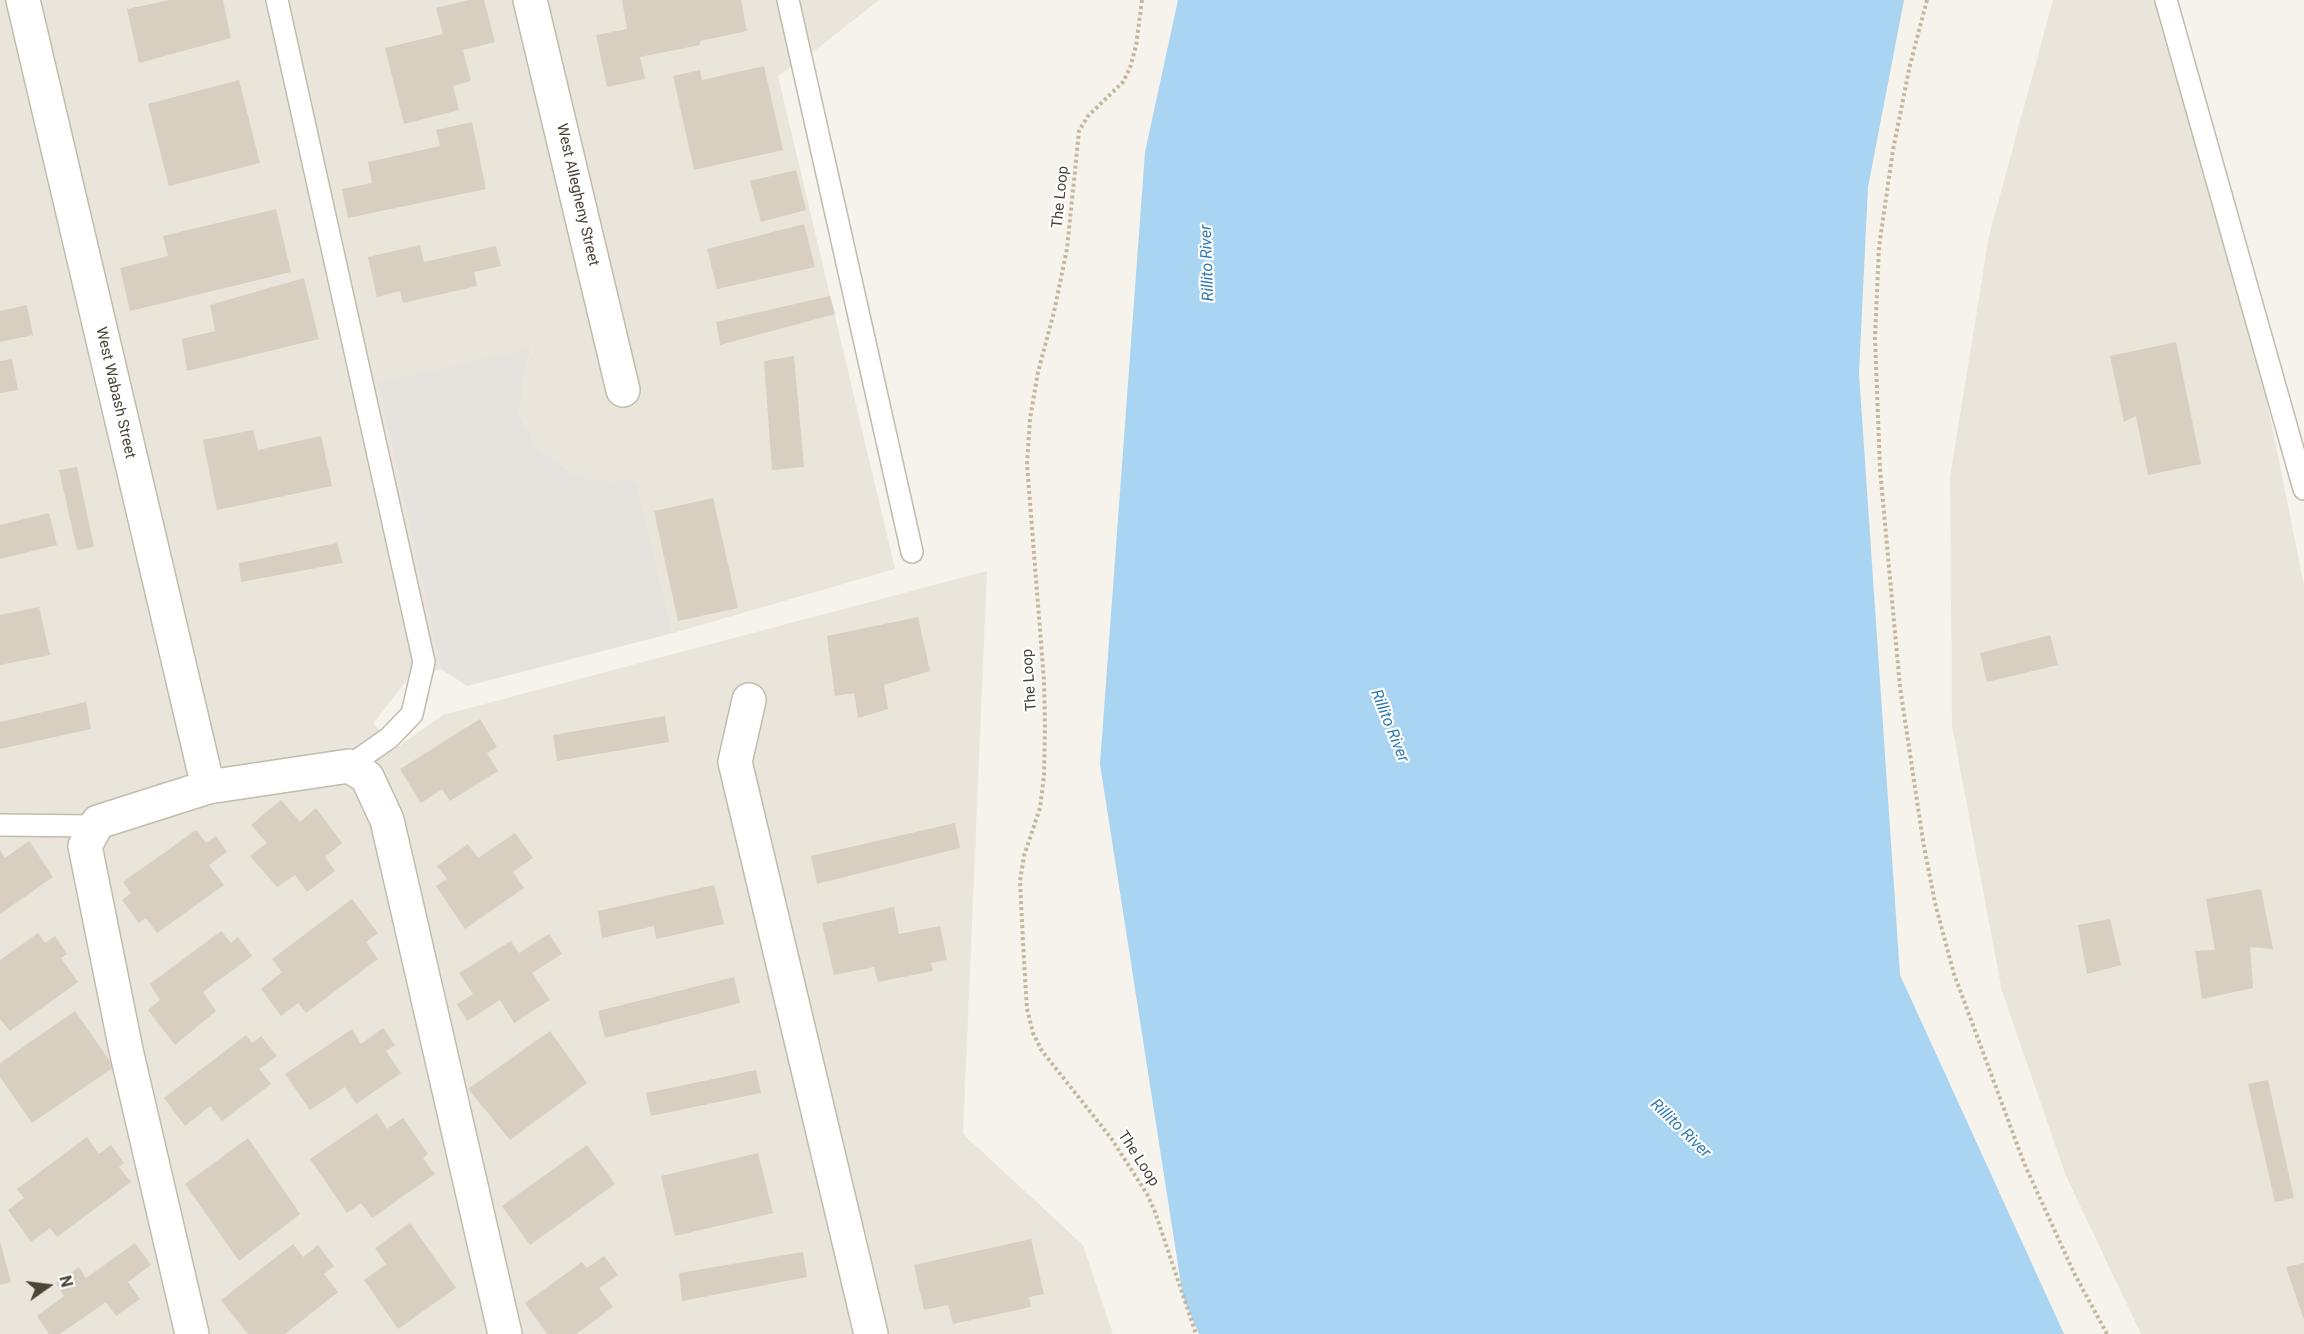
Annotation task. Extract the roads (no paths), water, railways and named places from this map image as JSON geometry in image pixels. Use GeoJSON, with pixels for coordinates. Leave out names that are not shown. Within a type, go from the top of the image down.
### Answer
{"type":"FeatureCollection","features":[{"type":"Feature","properties":{"kind":"street","name":"West Wabash Street"},"geometry":{"type":"LineString","coordinates":[[23,0],[208,787]]}},
{"type":"Feature","properties":{"kind":"street","name":"West Allegheny Street"},"geometry":{"type":"LineString","coordinates":[[530,0],[623,390]]}},
{"type":"Feature","properties":{"kind":"street"},"geometry":{"type":"LineString","coordinates":[[749,700],[735,762],[871,1334]]}},
{"type":"Feature","properties":{"kind":"street"},"geometry":{"type":"LineString","coordinates":[[192,1334],[126,1050],[86,846],[98,822],[208,787],[349,766],[368,777],[387,820],[505,1334]]}},
{"type":"Feature","properties":{"kind":"lane"},"geometry":{"type":"LineString","coordinates":[[277,0],[424,662],[412,714],[389,738],[349,766]]}},
{"type":"Feature","properties":{"kind":"lane"},"geometry":{"type":"LineString","coordinates":[[788,0],[912,552]]}},
{"type":"Feature","properties":{"kind":"lane"},"geometry":{"type":"LineString","coordinates":[[2166,0],[2304,489]]}},
{"type":"Feature","properties":{"kind":"lane"},"geometry":{"type":"LineString","coordinates":[[0,825],[96,826]]}},
{"type":"Feature","properties":{"kind":"water","name":"Rillito River"},"geometry":{"type":"Polygon","coordinates":[[[1178,0],[1904,0],[1868,187],[1859,373],[1900,975],[2064,1334],[1199,1334],[1183,1297],[1100,764],[1145,152],[1178,0]]]}}]}
